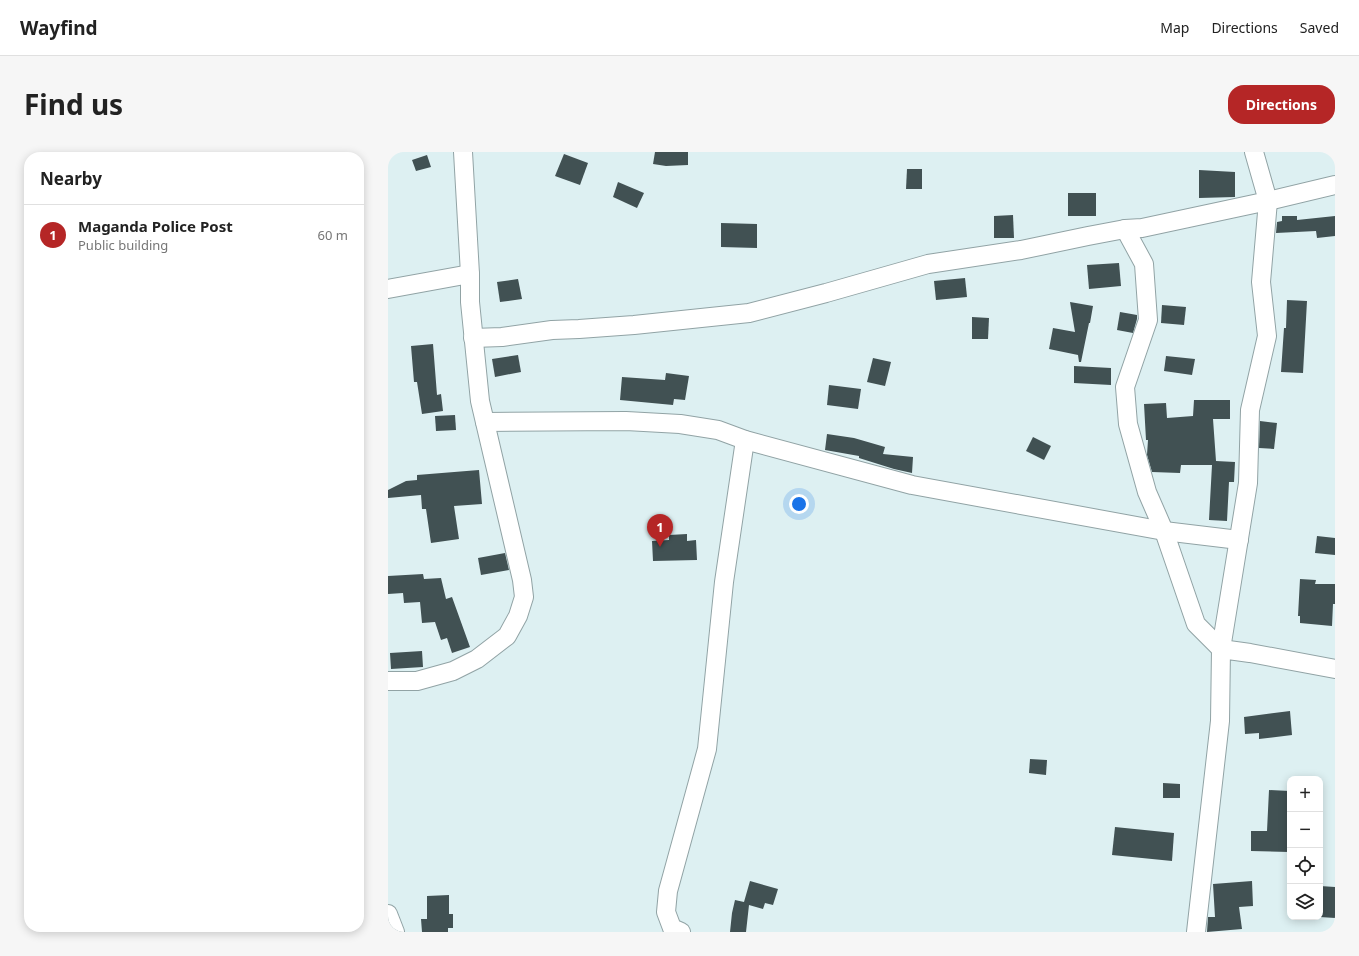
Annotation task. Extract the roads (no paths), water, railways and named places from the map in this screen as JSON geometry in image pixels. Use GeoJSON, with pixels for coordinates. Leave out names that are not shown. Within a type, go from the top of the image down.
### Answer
{"type":"FeatureCollection","features":[{"type":"Feature","properties":{"kind":"street"},"geometry":{"type":"LineString","coordinates":[[388,681],[417,681],[453,671],[477,659],[507,636],[518,616],[524,597],[522,580],[480,401],[470,302],[470,274],[462,152]]}},
{"type":"Feature","properties":{"kind":"street"},"geometry":{"type":"LineString","coordinates":[[1196,932],[1220,721],[1221,649],[1248,483],[1250,410],[1267,336],[1261,282],[1268,201],[1254,152]]}},
{"type":"Feature","properties":{"kind":"street"},"geometry":{"type":"LineString","coordinates":[[473,338],[502,337],[552,330],[634,325],[749,313],[928,264],[1021,250],[1125,229],[1142,228],[1335,185]]}},
{"type":"Feature","properties":{"kind":"street"},"geometry":{"type":"LineString","coordinates":[[1125,229],[1144,264],[1148,320],[1125,387],[1128,424],[1147,492],[1164,531],[1196,624],[1221,649],[1335,669]]}},
{"type":"Feature","properties":{"kind":"street"},"geometry":{"type":"LineString","coordinates":[[388,289],[470,274]]}},
{"type":"Feature","properties":{"kind":"street"},"geometry":{"type":"LineString","coordinates":[[485,422],[626,421],[680,424],[718,430],[745,440],[912,486],[1164,531],[1239,540]]}},
{"type":"Feature","properties":{"kind":"street"},"geometry":{"type":"LineString","coordinates":[[681,932],[672,928],[666,912],[668,891],[707,749],[724,582],[745,440]]}},
{"type":"Feature","properties":{"kind":"street"},"geometry":{"type":"LineString","coordinates":[[388,914],[395,932]]}},
{"type":"Feature","properties":{"kind":"place","name":"Maganda Police Post"},"geometry":{"type":"Point","coordinates":[660,547]}}]}
